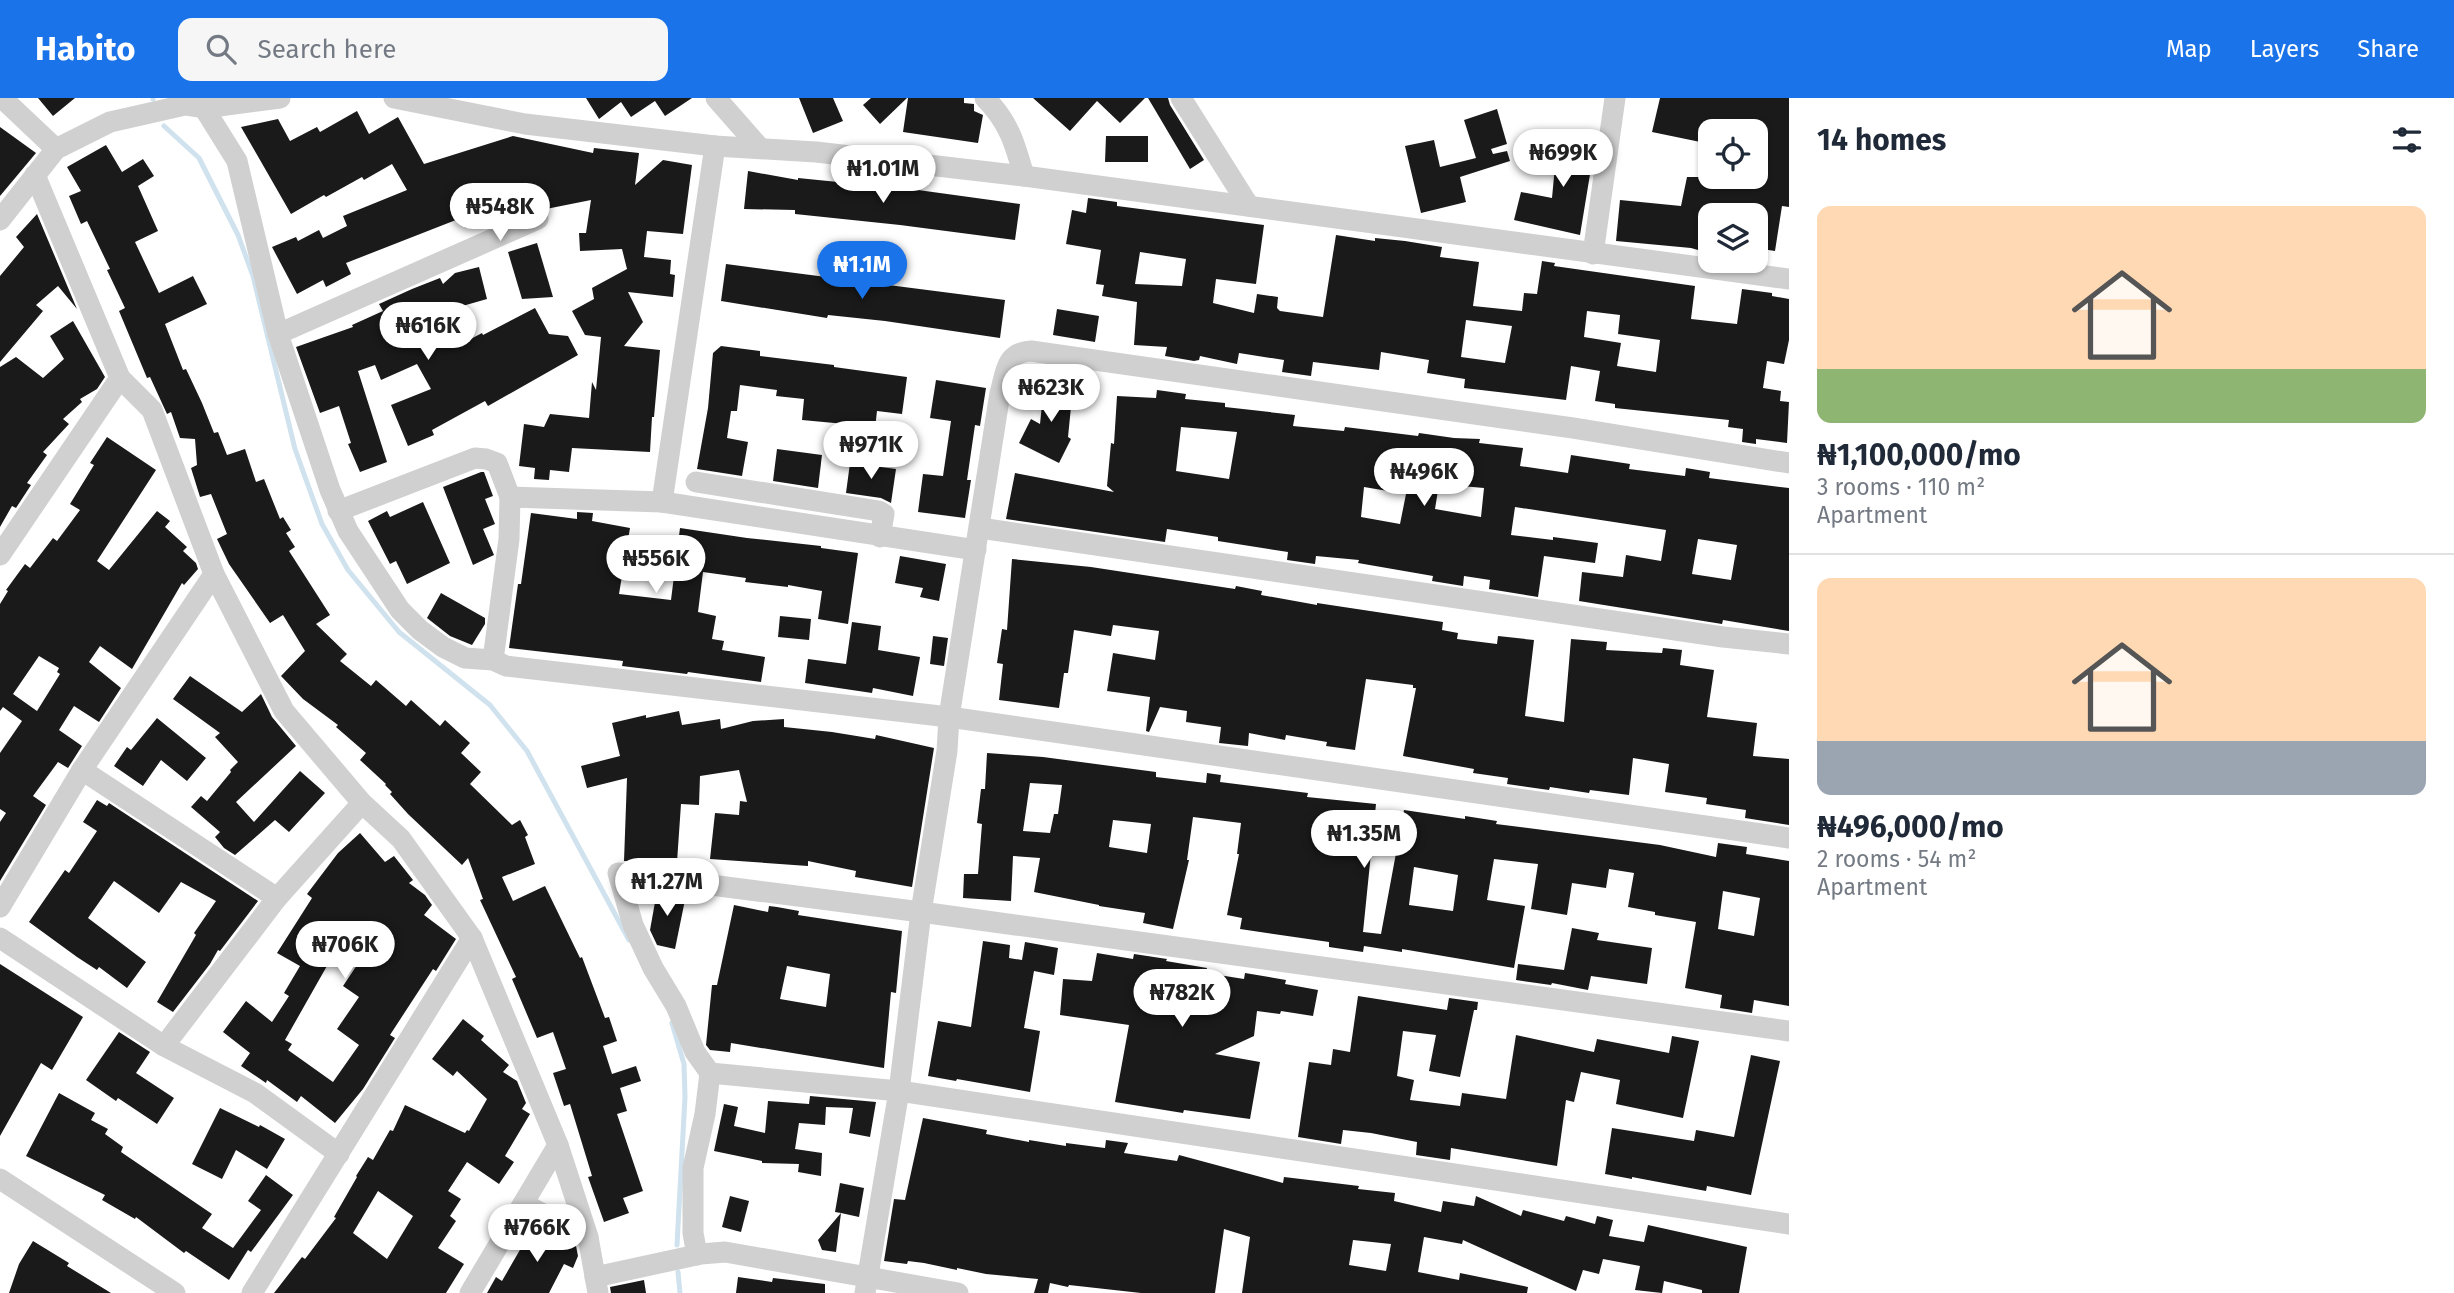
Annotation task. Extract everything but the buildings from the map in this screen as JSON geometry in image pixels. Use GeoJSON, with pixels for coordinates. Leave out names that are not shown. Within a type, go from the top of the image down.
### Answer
{"type":"FeatureCollection","features":[{"type":"Feature","properties":{"kind":"street"},"geometry":{"type":"LineString","coordinates":[[2,98],[57,149]]}},
{"type":"Feature","properties":{"kind":"street"},"geometry":{"type":"LineString","coordinates":[[0,220],[57,149],[110,122],[191,104],[280,98]]}},
{"type":"Feature","properties":{"kind":"street"},"geometry":{"type":"LineString","coordinates":[[394,98],[525,124],[715,146],[816,152],[1024,176],[1593,254],[1788,274]]}},
{"type":"Feature","properties":{"kind":"street"},"geometry":{"type":"LineString","coordinates":[[716,98],[760,148]]}},
{"type":"Feature","properties":{"kind":"street"},"geometry":{"type":"LineString","coordinates":[[985,98],[1005,121],[1013,137],[1024,176]]}},
{"type":"Feature","properties":{"kind":"street"},"geometry":{"type":"LineString","coordinates":[[1181,98],[1250,206]]}},
{"type":"Feature","properties":{"kind":"street"},"geometry":{"type":"LineString","coordinates":[[1593,254],[1615,98]]}},
{"type":"Feature","properties":{"kind":"street"},"geometry":{"type":"LineString","coordinates":[[191,104],[237,161],[278,334],[338,511],[348,531],[400,610],[443,647],[465,658],[493,660],[506,666],[949,717],[1789,838]]}},
{"type":"Feature","properties":{"kind":"street"},"geometry":{"type":"LineString","coordinates":[[662,502],[715,146]]}},
{"type":"Feature","properties":{"kind":"street"},"geometry":{"type":"LineString","coordinates":[[35,175],[120,378],[152,410],[215,574],[284,711],[362,803],[401,839],[472,938],[558,1145],[588,1237],[596,1285],[697,1255],[725,1252],[865,1285],[958,1293]]}},
{"type":"Feature","properties":{"kind":"street"},"geometry":{"type":"LineString","coordinates":[[278,334],[538,219]]}},
{"type":"Feature","properties":{"kind":"street"},"geometry":{"type":"LineString","coordinates":[[865,1285],[899,1091],[921,912],[947,751],[949,717],[1000,393],[1010,359],[1020,351],[1573,428],[1789,463]]}},
{"type":"Feature","properties":{"kind":"street"},"geometry":{"type":"LineString","coordinates":[[0,555],[120,378]]}},
{"type":"Feature","properties":{"kind":"street"},"geometry":{"type":"LineString","coordinates":[[338,511],[475,458],[486,458],[497,463],[510,496],[509,539],[493,660]]}},
{"type":"Feature","properties":{"kind":"street"},"geometry":{"type":"LineString","coordinates":[[696,482],[879,511],[884,514],[880,537]]}},
{"type":"Feature","properties":{"kind":"street"},"geometry":{"type":"LineString","coordinates":[[510,496],[662,502],[976,550]]}},
{"type":"Feature","properties":{"kind":"street"},"geometry":{"type":"LineString","coordinates":[[980,528],[1709,635],[1789,644]]}},
{"type":"Feature","properties":{"kind":"street"},"geometry":{"type":"LineString","coordinates":[[0,907],[82,770],[215,574]]}},
{"type":"Feature","properties":{"kind":"street"},"geometry":{"type":"LineString","coordinates":[[82,770],[277,898]]}},
{"type":"Feature","properties":{"kind":"street"},"geometry":{"type":"LineString","coordinates":[[164,1046],[277,898],[362,803]]}},
{"type":"Feature","properties":{"kind":"street"},"geometry":{"type":"LineString","coordinates":[[697,1255],[693,1233],[693,1168],[705,1114],[710,1073],[695,1052],[676,1006],[653,968],[633,925],[618,873],[1789,1031]]}},
{"type":"Feature","properties":{"kind":"street"},"geometry":{"type":"LineString","coordinates":[[0,938],[164,1046],[255,1093],[339,1154]]}},
{"type":"Feature","properties":{"kind":"street"},"geometry":{"type":"LineString","coordinates":[[252,1293],[472,938]]}},
{"type":"Feature","properties":{"kind":"street"},"geometry":{"type":"LineString","coordinates":[[710,1073],[899,1091],[1789,1224]]}},
{"type":"Feature","properties":{"kind":"street"},"geometry":{"type":"LineString","coordinates":[[470,1293],[558,1145]]}},
{"type":"Feature","properties":{"kind":"street"},"geometry":{"type":"LineString","coordinates":[[0,1179],[175,1293]]}},
{"type":"Feature","properties":{"kind":"street"},"geometry":{"type":"LineString","coordinates":[[524,1204],[588,1237]]}},
{"type":"Feature","properties":{"kind":"waterway"},"geometry":{"type":"LineString","coordinates":[[164,126],[199,158],[238,235],[253,276],[295,449],[322,524],[348,570],[399,632],[490,705],[527,751],[629,940]]}},
{"type":"Feature","properties":{"kind":"waterway"},"geometry":{"type":"LineString","coordinates":[[672,1023],[684,1064],[685,1097],[677,1245]]}},
{"type":"Feature","properties":{"kind":"waterway"},"geometry":{"type":"LineString","coordinates":[[678,1272],[680,1293]]}}]}
